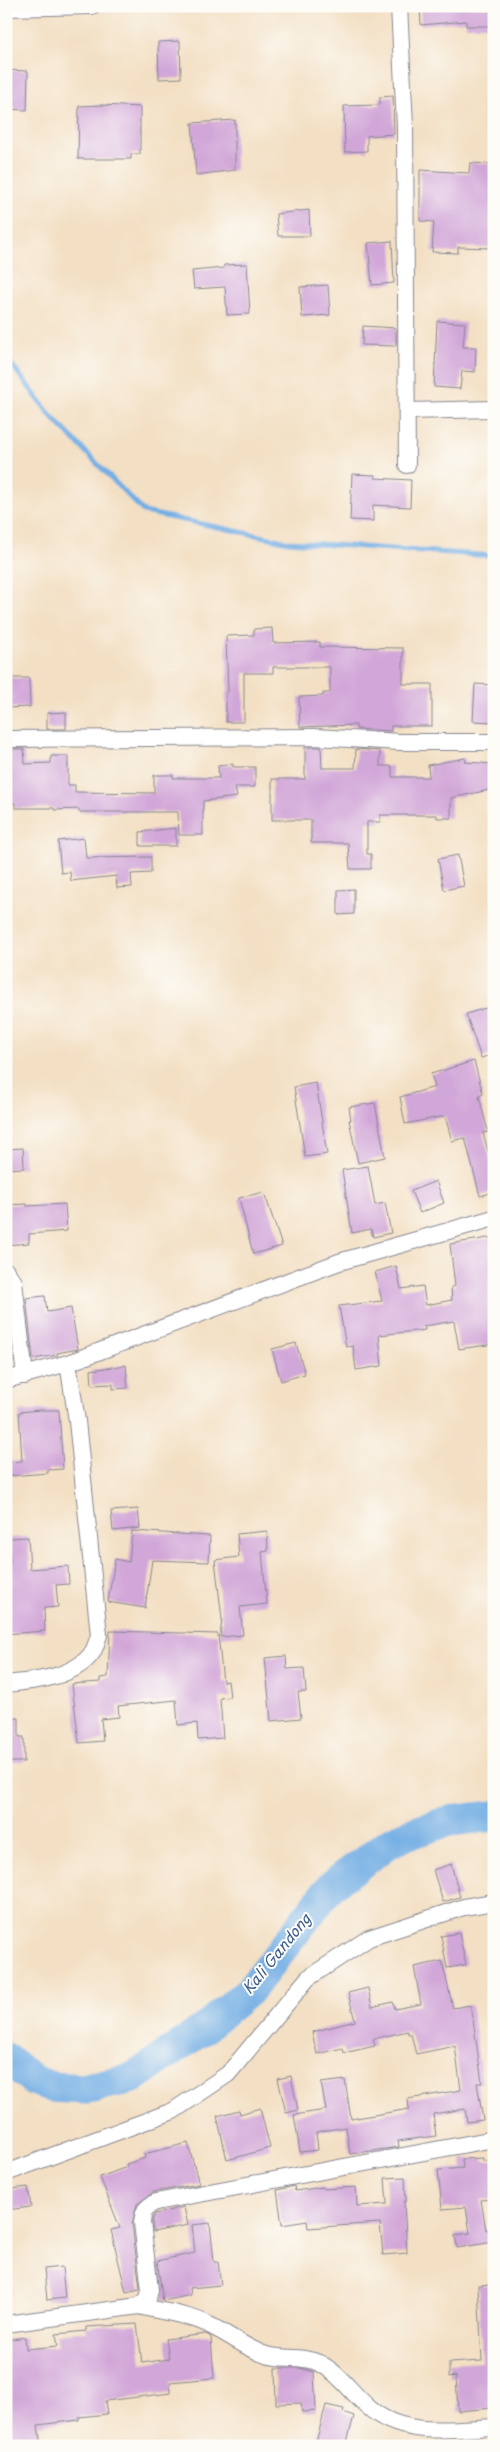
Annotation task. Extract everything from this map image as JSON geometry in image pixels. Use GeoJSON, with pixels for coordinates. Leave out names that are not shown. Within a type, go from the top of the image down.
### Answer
{"type":"FeatureCollection","features":[{"type":"Feature","properties":{"kind":"street"},"geometry":{"type":"LineString","coordinates":[[6,8],[92,6]]}},
{"type":"Feature","properties":{"kind":"street"},"geometry":{"type":"LineString","coordinates":[[399,6],[405,126],[407,465]]}},
{"type":"Feature","properties":{"kind":"street"},"geometry":{"type":"LineString","coordinates":[[407,411],[494,409]]}},
{"type":"Feature","properties":{"kind":"street"},"geometry":{"type":"LineString","coordinates":[[6,739],[315,737],[400,742],[494,742]]}},
{"type":"Feature","properties":{"kind":"street"},"geometry":{"type":"LineString","coordinates":[[6,1380],[68,1363],[339,1262],[494,1218]]}},
{"type":"Feature","properties":{"kind":"street"},"geometry":{"type":"LineString","coordinates":[[6,1271],[14,1282],[26,1376]]}},
{"type":"Feature","properties":{"kind":"street"},"geometry":{"type":"LineString","coordinates":[[6,1684],[36,1681],[65,1672],[82,1663],[93,1652],[99,1635],[77,1421],[68,1363]]}},
{"type":"Feature","properties":{"kind":"street"},"geometry":{"type":"LineString","coordinates":[[6,2173],[173,2111],[228,2074],[308,1978],[369,1938],[464,1907],[494,1902]]}},
{"type":"Feature","properties":{"kind":"street"},"geometry":{"type":"LineString","coordinates":[[140,2306],[148,2299],[150,2290],[142,2223],[143,2212],[148,2206],[156,2202],[494,2139]]}},
{"type":"Feature","properties":{"kind":"street"},"geometry":{"type":"LineString","coordinates":[[6,2324],[140,2306],[209,2324],[247,2348],[268,2356],[307,2359],[319,2363],[334,2372],[381,2418],[398,2426],[421,2429],[494,2427]]}},
{"type":"Feature","properties":{"kind":"building"},"geometry":{"type":"Polygon","coordinates":[[[420,6],[494,7],[494,26],[466,26],[466,21],[421,25],[420,6]]]}},
{"type":"Feature","properties":{"kind":"building"},"geometry":{"type":"Polygon","coordinates":[[[180,41],[181,78],[159,79],[158,42],[180,41]]]}},
{"type":"Feature","properties":{"kind":"building"},"geometry":{"type":"Polygon","coordinates":[[[6,70],[28,71],[27,110],[6,109],[6,70]]]}},
{"type":"Feature","properties":{"kind":"building"},"geometry":{"type":"Polygon","coordinates":[[[393,96],[394,134],[367,136],[367,151],[345,152],[344,106],[380,105],[380,97],[393,96]]]}},
{"type":"Feature","properties":{"kind":"building"},"geometry":{"type":"Polygon","coordinates":[[[79,106],[140,107],[140,154],[131,154],[131,159],[78,159],[79,106]]]}},
{"type":"Feature","properties":{"kind":"building"},"geometry":{"type":"Polygon","coordinates":[[[235,120],[235,170],[196,175],[192,123],[235,120]]]}},
{"type":"Feature","properties":{"kind":"building"},"geometry":{"type":"Polygon","coordinates":[[[470,163],[494,164],[494,219],[491,248],[458,247],[458,253],[432,252],[434,222],[420,221],[420,170],[469,173],[470,163]]]}},
{"type":"Feature","properties":{"kind":"building"},"geometry":{"type":"Polygon","coordinates":[[[309,210],[310,236],[278,236],[276,214],[309,210]]]}},
{"type":"Feature","properties":{"kind":"building"},"geometry":{"type":"Polygon","coordinates":[[[392,241],[394,283],[372,285],[368,243],[392,241]]]}},
{"type":"Feature","properties":{"kind":"building"},"geometry":{"type":"Polygon","coordinates":[[[247,264],[250,314],[227,315],[225,287],[194,289],[192,271],[224,268],[224,265],[247,264]]]}},
{"type":"Feature","properties":{"kind":"building"},"geometry":{"type":"Polygon","coordinates":[[[328,285],[330,315],[302,317],[300,287],[328,285]]]}},
{"type":"Feature","properties":{"kind":"building"},"geometry":{"type":"Polygon","coordinates":[[[437,321],[465,323],[463,347],[476,347],[475,372],[462,371],[460,389],[434,387],[437,321]]]}},
{"type":"Feature","properties":{"kind":"building"},"geometry":{"type":"Polygon","coordinates":[[[363,326],[396,328],[396,346],[362,345],[363,326]]]}},
{"type":"Feature","properties":{"kind":"building"},"geometry":{"type":"Polygon","coordinates":[[[352,474],[375,475],[375,478],[411,480],[410,507],[373,505],[373,521],[350,520],[352,474]]]}},
{"type":"Feature","properties":{"kind":"building"},"geometry":{"type":"Polygon","coordinates":[[[272,628],[273,643],[320,642],[320,647],[403,648],[403,684],[432,684],[432,726],[391,726],[391,731],[356,729],[356,725],[300,727],[299,697],[323,696],[323,693],[330,693],[330,667],[273,667],[273,673],[244,673],[244,722],[226,722],[226,692],[228,692],[226,636],[254,635],[254,629],[272,628]]]}},
{"type":"Feature","properties":{"kind":"building"},"geometry":{"type":"Polygon","coordinates":[[[6,678],[29,678],[30,707],[6,708],[6,678]]]}},
{"type":"Feature","properties":{"kind":"building"},"geometry":{"type":"Polygon","coordinates":[[[475,684],[494,685],[493,722],[473,721],[475,684]]]}},
{"type":"Feature","properties":{"kind":"building"},"geometry":{"type":"Polygon","coordinates":[[[66,712],[66,729],[47,729],[47,713],[66,712]]]}},
{"type":"Feature","properties":{"kind":"building"},"geometry":{"type":"Polygon","coordinates":[[[305,747],[321,747],[322,768],[355,768],[356,749],[380,751],[380,766],[392,766],[392,777],[429,777],[428,765],[465,758],[466,762],[494,764],[494,789],[451,798],[451,818],[437,818],[437,815],[380,815],[381,822],[367,822],[367,854],[371,854],[371,869],[350,869],[348,843],[311,843],[311,820],[272,820],[272,779],[305,779],[305,747]]]}},
{"type":"Feature","properties":{"kind":"building"},"geometry":{"type":"Polygon","coordinates":[[[6,749],[24,749],[25,764],[51,763],[51,756],[68,756],[68,785],[75,785],[75,792],[154,793],[154,775],[173,775],[173,778],[219,778],[218,766],[233,764],[233,767],[255,767],[255,787],[235,787],[237,797],[203,801],[203,835],[179,835],[178,812],[79,812],[79,809],[15,808],[15,803],[6,804],[6,749]]]}},
{"type":"Feature","properties":{"kind":"building"},"geometry":{"type":"Polygon","coordinates":[[[176,828],[176,846],[140,846],[140,832],[176,828]]]}},
{"type":"Feature","properties":{"kind":"building"},"geometry":{"type":"Polygon","coordinates":[[[84,838],[86,858],[151,857],[151,873],[131,874],[132,887],[117,888],[116,876],[71,881],[70,872],[61,873],[58,841],[84,838]]]}},
{"type":"Feature","properties":{"kind":"building"},"geometry":{"type":"Polygon","coordinates":[[[458,855],[464,886],[444,890],[438,859],[458,855]]]}},
{"type":"Feature","properties":{"kind":"building"},"geometry":{"type":"Polygon","coordinates":[[[354,889],[354,914],[338,915],[338,890],[354,889]]]}},
{"type":"Feature","properties":{"kind":"building"},"geometry":{"type":"Polygon","coordinates":[[[486,1008],[494,1031],[494,1054],[481,1058],[466,1014],[486,1008]]]}},
{"type":"Feature","properties":{"kind":"building"},"geometry":{"type":"Polygon","coordinates":[[[474,1061],[483,1094],[479,1096],[488,1132],[483,1133],[494,1172],[494,1192],[480,1196],[465,1138],[452,1141],[445,1116],[405,1124],[400,1097],[435,1087],[431,1074],[474,1061]]]}},
{"type":"Feature","properties":{"kind":"building"},"geometry":{"type":"Polygon","coordinates":[[[316,1083],[327,1154],[305,1157],[294,1087],[316,1083]]]}},
{"type":"Feature","properties":{"kind":"building"},"geometry":{"type":"Polygon","coordinates":[[[375,1103],[385,1157],[358,1163],[349,1120],[351,1120],[349,1107],[375,1103]]]}},
{"type":"Feature","properties":{"kind":"building"},"geometry":{"type":"Polygon","coordinates":[[[23,1148],[24,1168],[6,1169],[6,1149],[23,1148]]]}},
{"type":"Feature","properties":{"kind":"building"},"geometry":{"type":"Polygon","coordinates":[[[368,1166],[375,1205],[385,1203],[391,1233],[373,1237],[371,1229],[352,1233],[342,1170],[368,1166]]]}},
{"type":"Feature","properties":{"kind":"building"},"geometry":{"type":"Polygon","coordinates":[[[436,1181],[444,1203],[420,1213],[411,1191],[436,1181]]]}},
{"type":"Feature","properties":{"kind":"building"},"geometry":{"type":"Polygon","coordinates":[[[264,1192],[282,1246],[253,1254],[239,1198],[264,1192]]]}},
{"type":"Feature","properties":{"kind":"building"},"geometry":{"type":"Polygon","coordinates":[[[27,1204],[27,1206],[65,1204],[67,1231],[29,1234],[29,1243],[6,1245],[6,1205],[27,1204]]]}},
{"type":"Feature","properties":{"kind":"building"},"geometry":{"type":"Polygon","coordinates":[[[494,1237],[494,1344],[459,1349],[454,1321],[424,1326],[425,1330],[379,1335],[382,1366],[356,1370],[353,1346],[346,1347],[339,1306],[382,1301],[375,1272],[396,1266],[401,1289],[423,1286],[426,1305],[452,1300],[451,1287],[455,1286],[450,1244],[494,1237]]]}},
{"type":"Feature","properties":{"kind":"building"},"geometry":{"type":"Polygon","coordinates":[[[45,1296],[47,1312],[71,1308],[78,1349],[57,1353],[58,1355],[33,1359],[26,1298],[45,1296]]]}},
{"type":"Feature","properties":{"kind":"building"},"geometry":{"type":"Polygon","coordinates":[[[6,1331],[10,1331],[13,1362],[6,1363],[6,1331]]]}},
{"type":"Feature","properties":{"kind":"building"},"geometry":{"type":"Polygon","coordinates":[[[296,1343],[305,1374],[281,1381],[272,1349],[296,1343]]]}},
{"type":"Feature","properties":{"kind":"building"},"geometry":{"type":"Polygon","coordinates":[[[126,1365],[128,1388],[113,1389],[113,1384],[92,1385],[91,1370],[126,1365]]]}},
{"type":"Feature","properties":{"kind":"building"},"geometry":{"type":"Polygon","coordinates":[[[59,1410],[63,1469],[48,1470],[48,1473],[9,1476],[8,1462],[22,1461],[19,1412],[59,1410]]]}},
{"type":"Feature","properties":{"kind":"building"},"geometry":{"type":"Polygon","coordinates":[[[138,1509],[140,1528],[113,1531],[111,1511],[138,1509]]]}},
{"type":"Feature","properties":{"kind":"building"},"geometry":{"type":"Polygon","coordinates":[[[132,1531],[210,1536],[209,1562],[152,1560],[145,1608],[108,1602],[115,1559],[129,1562],[132,1531]]]}},
{"type":"Feature","properties":{"kind":"building"},"geometry":{"type":"Polygon","coordinates":[[[267,1531],[268,1551],[262,1552],[267,1604],[240,1607],[243,1635],[220,1637],[222,1619],[215,1560],[239,1557],[237,1534],[267,1531]]]}},
{"type":"Feature","properties":{"kind":"building"},"geometry":{"type":"Polygon","coordinates":[[[28,1537],[30,1569],[68,1566],[69,1584],[56,1585],[58,1607],[44,1608],[45,1631],[6,1634],[6,1564],[10,1564],[9,1538],[28,1537]]]}},
{"type":"Feature","properties":{"kind":"building"},"geometry":{"type":"Polygon","coordinates":[[[110,1631],[218,1634],[223,1682],[228,1681],[230,1697],[220,1698],[223,1738],[198,1740],[197,1723],[178,1725],[176,1700],[118,1706],[119,1717],[101,1719],[103,1741],[79,1743],[72,1684],[100,1682],[100,1678],[108,1677],[110,1631]]]}},
{"type":"Feature","properties":{"kind":"building"},"geometry":{"type":"Polygon","coordinates":[[[286,1656],[287,1669],[304,1668],[306,1692],[298,1692],[301,1718],[271,1721],[265,1658],[286,1656]]]}},
{"type":"Feature","properties":{"kind":"building"},"geometry":{"type":"Polygon","coordinates":[[[6,1718],[19,1718],[19,1737],[24,1737],[24,1762],[6,1762],[6,1718]]]}},
{"type":"Feature","properties":{"kind":"building"},"geometry":{"type":"Polygon","coordinates":[[[451,1864],[460,1897],[443,1902],[433,1870],[451,1864]]]}},
{"type":"Feature","properties":{"kind":"building"},"geometry":{"type":"Polygon","coordinates":[[[459,1933],[466,1965],[447,1968],[441,1936],[459,1933]]]}},
{"type":"Feature","properties":{"kind":"building"},"geometry":{"type":"Polygon","coordinates":[[[442,1961],[453,2008],[471,2005],[482,2083],[477,2083],[483,2120],[467,2122],[465,2109],[433,2114],[436,2136],[398,2141],[399,2147],[350,2154],[346,2127],[316,2132],[318,2150],[300,2152],[294,2115],[326,2110],[321,2083],[345,2080],[351,2119],[409,2109],[408,2099],[461,2090],[455,2046],[416,2054],[411,2034],[408,2034],[408,2031],[373,2039],[375,2046],[344,2053],[343,2048],[317,2054],[312,2032],[355,2021],[348,1993],[368,1988],[372,2007],[393,2002],[395,2009],[421,2004],[414,1967],[442,1961]]]}},
{"type":"Feature","properties":{"kind":"building"},"geometry":{"type":"Polygon","coordinates":[[[291,2076],[298,2110],[286,2113],[278,2079],[291,2076]]]}},
{"type":"Feature","properties":{"kind":"building"},"geometry":{"type":"Polygon","coordinates":[[[260,2108],[270,2148],[227,2160],[217,2116],[239,2110],[240,2114],[260,2108]]]}},
{"type":"Feature","properties":{"kind":"building"},"geometry":{"type":"Polygon","coordinates":[[[188,2143],[199,2184],[154,2192],[137,2204],[132,2224],[140,2289],[126,2292],[111,2230],[120,2228],[100,2177],[127,2167],[126,2164],[145,2158],[144,2154],[188,2143]]]}},
{"type":"Feature","properties":{"kind":"building"},"geometry":{"type":"Polygon","coordinates":[[[483,2158],[483,2161],[494,2161],[494,2199],[481,2200],[486,2230],[494,2229],[494,2242],[457,2248],[455,2235],[470,2233],[466,2207],[442,2209],[438,2170],[463,2168],[462,2159],[483,2158]]]}},
{"type":"Feature","properties":{"kind":"building"},"geometry":{"type":"Polygon","coordinates":[[[405,2177],[406,2201],[404,2202],[407,2253],[383,2255],[380,2223],[308,2228],[307,2221],[282,2225],[277,2190],[294,2186],[295,2191],[323,2187],[323,2189],[356,2187],[357,2206],[387,2204],[385,2178],[405,2177]]]}},
{"type":"Feature","properties":{"kind":"building"},"geometry":{"type":"Polygon","coordinates":[[[28,2187],[31,2207],[6,2210],[6,2195],[13,2195],[12,2189],[28,2187]]]}},
{"type":"Feature","properties":{"kind":"building"},"geometry":{"type":"Polygon","coordinates":[[[184,2207],[188,2225],[153,2232],[152,2221],[155,2214],[184,2207]]]}},
{"type":"Feature","properties":{"kind":"building"},"geometry":{"type":"Polygon","coordinates":[[[210,2223],[214,2262],[218,2262],[221,2285],[190,2288],[191,2295],[163,2301],[157,2261],[195,2253],[192,2225],[210,2223]]]}},
{"type":"Feature","properties":{"kind":"building"},"geometry":{"type":"Polygon","coordinates":[[[62,2267],[65,2298],[47,2300],[44,2269],[62,2267]]]}},
{"type":"Feature","properties":{"kind":"building"},"geometry":{"type":"Polygon","coordinates":[[[494,2284],[494,2408],[458,2411],[456,2376],[449,2377],[449,2363],[482,2361],[478,2285],[494,2284]]]}},
{"type":"Feature","properties":{"kind":"building"},"geometry":{"type":"Polygon","coordinates":[[[137,2324],[142,2363],[169,2359],[166,2339],[206,2334],[211,2337],[214,2378],[170,2382],[171,2393],[105,2401],[107,2414],[79,2417],[79,2420],[38,2425],[41,2446],[6,2446],[6,2340],[25,2337],[26,2349],[58,2346],[56,2334],[86,2331],[86,2327],[137,2324]]]}},
{"type":"Feature","properties":{"kind":"building"},"geometry":{"type":"Polygon","coordinates":[[[275,2368],[300,2368],[314,2372],[316,2411],[302,2412],[301,2403],[276,2404],[275,2368]]]}},
{"type":"Feature","properties":{"kind":"building"},"geometry":{"type":"Polygon","coordinates":[[[326,2405],[344,2409],[343,2412],[354,2416],[346,2446],[315,2446],[326,2405]]]}},
{"type":"Feature","properties":{"kind":"waterway"},"geometry":{"type":"LineString","coordinates":[[6,357],[51,416],[144,512],[289,542],[494,556]]}},
{"type":"Feature","properties":{"kind":"waterway","name":"Kali Gandong"},"geometry":{"type":"LineString","coordinates":[[6,2058],[33,2080],[52,2087],[83,2089],[133,2078],[202,2030],[251,1989],[332,1885],[389,1843],[406,1835],[449,1821],[494,1816]]}}]}
